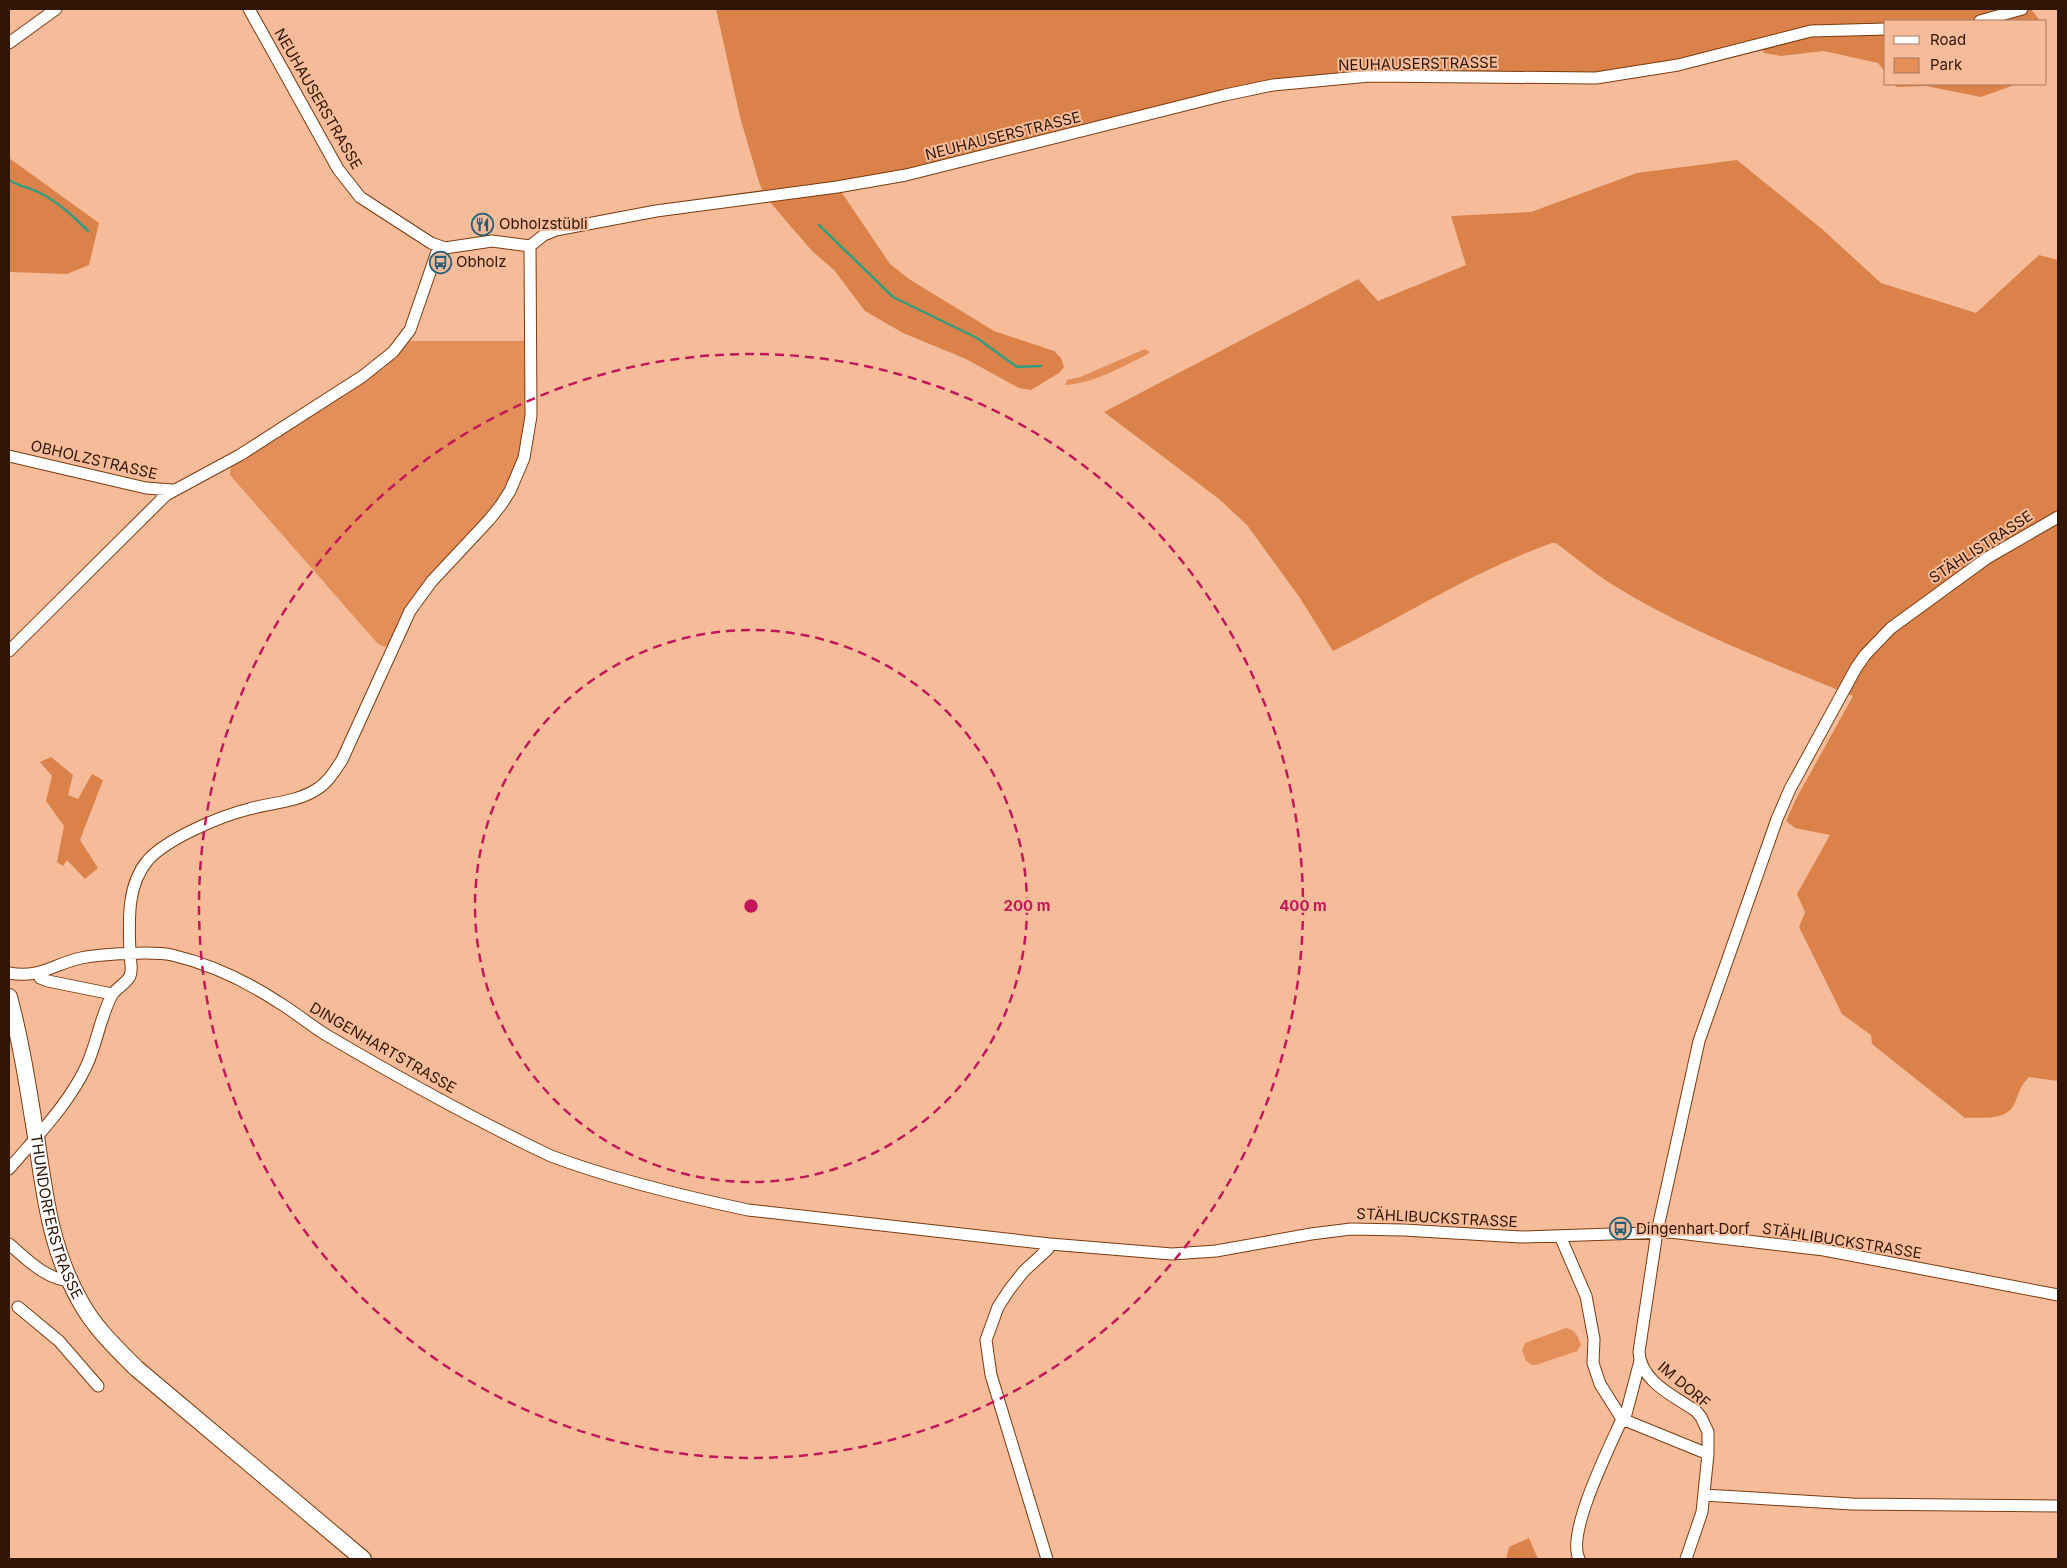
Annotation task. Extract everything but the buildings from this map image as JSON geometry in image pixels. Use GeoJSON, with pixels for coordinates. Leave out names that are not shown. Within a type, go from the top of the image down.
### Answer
{"type":"FeatureCollection","features":[{"type":"Feature","properties":{"kind":"street"},"geometry":{"type":"LineString","coordinates":[[9,43],[56,9]]}},
{"type":"Feature","properties":{"kind":"street","name":"NEUHAUSERSTRASSE"},"geometry":{"type":"LineString","coordinates":[[249,9],[338,168],[360,197],[439,246]]}},
{"type":"Feature","properties":{"kind":"street"},"geometry":{"type":"LineString","coordinates":[[1984,20],[2022,9]]}},
{"type":"Feature","properties":{"kind":"street","name":"NEUHAUSERSTRASSE"},"geometry":{"type":"LineString","coordinates":[[530,246],[544,235],[556,230],[656,211],[837,187],[906,175],[1225,95],[1273,85],[1370,76],[1596,78],[1678,65],[1811,31],[1884,30]]}},
{"type":"Feature","properties":{"kind":"street"},"geometry":{"type":"LineString","coordinates":[[9,651],[172,490],[240,456],[363,376],[387,358],[403,341],[410,330],[439,246],[445,248],[492,241],[530,246],[531,416],[524,458],[510,491],[489,520],[432,581],[410,611],[342,760],[330,778],[315,791],[296,798],[224,816],[180,837],[149,860],[137,876],[132,889],[130,905],[129,978],[112,994],[84,1070],[68,1097],[9,1169]]}},
{"type":"Feature","properties":{"kind":"street","name":"OBHOLZSTRASSE"},"geometry":{"type":"LineString","coordinates":[[9,456],[146,488],[172,490]]}},
{"type":"Feature","properties":{"kind":"street","name":"STÄHLISTRASSE"},"geometry":{"type":"LineString","coordinates":[[1657,1232],[1699,1041],[1777,818],[1805,759],[1864,655],[1891,628],[1986,558],[2058,516]]}},
{"type":"Feature","properties":{"kind":"street","name":"DINGENHARTSTRASSE"},"geometry":{"type":"LineString","coordinates":[[9,973],[22,976],[38,973],[82,958],[158,953],[172,955],[229,974],[279,1002],[326,1034],[385,1069],[551,1156],[579,1167],[712,1202],[781,1214],[1050,1244]]}},
{"type":"Feature","properties":{"kind":"street"},"geometry":{"type":"LineString","coordinates":[[38,973],[40,978],[48,981],[112,994]]}},
{"type":"Feature","properties":{"kind":"street","name":"THUNDORFERSTRASSE"},"geometry":{"type":"LineString","coordinates":[[9,997],[20,1042],[51,1226],[70,1282],[93,1322],[110,1343],[172,1399],[363,1559]]}},
{"type":"Feature","properties":{"kind":"street","name":"STÄHLIBUCKSTRASSE"},"geometry":{"type":"LineString","coordinates":[[1050,1244],[1172,1254],[1216,1251],[1351,1229],[1404,1230],[1521,1238],[1657,1232],[1824,1250],[2058,1295]]}},
{"type":"Feature","properties":{"kind":"street","name":"IM DORF"},"geometry":{"type":"LineString","coordinates":[[1657,1232],[1639,1352],[1640,1360],[1650,1379],[1696,1411],[1708,1432],[1708,1454],[1700,1520],[1686,1559]]}},
{"type":"Feature","properties":{"kind":"street"},"geometry":{"type":"LineString","coordinates":[[1560,1236],[1586,1296],[1594,1339],[1593,1363],[1600,1384],[1622,1419],[1708,1454]]}},
{"type":"Feature","properties":{"kind":"street"},"geometry":{"type":"LineString","coordinates":[[9,1244],[50,1277],[70,1282]]}},
{"type":"Feature","properties":{"kind":"street"},"geometry":{"type":"LineString","coordinates":[[1047,1559],[991,1375],[986,1340],[998,1307],[1009,1290],[1024,1271],[1048,1249],[1050,1244]]}},
{"type":"Feature","properties":{"kind":"street"},"geometry":{"type":"LineString","coordinates":[[18,1307],[58,1341],[98,1386]]}},
{"type":"Feature","properties":{"kind":"street"},"geometry":{"type":"LineString","coordinates":[[1579,1559],[1576,1548],[1579,1525],[1601,1467],[1628,1406],[1640,1360]]}},
{"type":"Feature","properties":{"kind":"street"},"geometry":{"type":"LineString","coordinates":[[1704,1495],[1852,1504],[2058,1506]]}},
{"type":"Feature","properties":{"kind":"green space"},"geometry":{"type":"Polygon","coordinates":[[[410,341],[524,341],[525,394],[523,435],[513,471],[502,493],[472,534],[406,610],[386,647],[378,644],[230,475],[231,467],[384,368],[410,341]]]}},
{"type":"Feature","properties":{"kind":"green space"},"geometry":{"type":"Polygon","coordinates":[[[1145,349],[1150,352],[1108,374],[1076,384],[1065,385],[1067,380],[1080,377],[1145,349]]]}},
{"type":"Feature","properties":{"kind":"green space"},"geometry":{"type":"Polygon","coordinates":[[[1566,1328],[1572,1330],[1578,1337],[1581,1345],[1577,1351],[1536,1365],[1526,1361],[1522,1350],[1525,1343],[1566,1328]]]}},
{"type":"Feature","properties":{"kind":"shaded area"},"geometry":{"type":"Polygon","coordinates":[[[716,9],[2031,9],[2039,20],[1884,20],[1884,70],[1878,63],[1824,51],[1781,56],[1764,53],[1760,44],[1596,78],[1370,76],[1273,85],[838,187],[890,264],[909,279],[994,331],[1054,351],[1061,358],[1064,367],[1059,373],[1031,390],[1019,388],[966,359],[903,333],[865,311],[834,270],[812,251],[765,196],[740,117],[716,9]]]}},
{"type":"Feature","properties":{"kind":"shaded area"},"geometry":{"type":"Polygon","coordinates":[[[1895,85],[2014,85],[1981,97],[1926,86],[1896,87],[1895,85]]]}},
{"type":"Feature","properties":{"kind":"shaded area"},"geometry":{"type":"Polygon","coordinates":[[[9,158],[99,223],[89,265],[67,274],[9,272],[9,158]]]}},
{"type":"Feature","properties":{"kind":"shaded area"},"geometry":{"type":"Polygon","coordinates":[[[1737,160],[1822,229],[1881,283],[1976,313],[2039,255],[2058,260],[2058,1081],[2029,1077],[2021,1088],[2013,1107],[2008,1112],[1995,1117],[1965,1118],[1872,1044],[1871,1035],[1842,1014],[1799,927],[1805,912],[1797,894],[1830,835],[1795,828],[1786,821],[1796,799],[1853,696],[1733,646],[1675,619],[1610,583],[1556,543],[1523,554],[1496,566],[1333,651],[1300,598],[1247,525],[1219,499],[1104,412],[1358,279],[1378,301],[1466,265],[1451,216],[1531,212],[1637,173],[1737,160]]]}},
{"type":"Feature","properties":{"kind":"shaded area"},"geometry":{"type":"Polygon","coordinates":[[[51,757],[73,775],[68,795],[78,799],[92,774],[103,780],[80,840],[98,868],[85,879],[67,860],[63,866],[57,862],[64,826],[46,801],[52,776],[40,762],[51,757]]]}},
{"type":"Feature","properties":{"kind":"shaded area"},"geometry":{"type":"Polygon","coordinates":[[[1529,1538],[1538,1559],[1506,1559],[1509,1547],[1529,1538]]]}},
{"type":"Feature","properties":{"kind":"waterway"},"geometry":{"type":"LineString","coordinates":[[9,180],[52,200],[71,214],[88,231]]}},
{"type":"Feature","properties":{"kind":"waterway"},"geometry":{"type":"LineString","coordinates":[[819,225],[893,297],[977,338],[1017,367],[1041,366]]}},
{"type":"Feature","properties":{"kind":"place","name":"Obholzstübli"},"geometry":{"type":"Point","coordinates":[483,224]}},
{"type":"Feature","properties":{"kind":"place","name":"Obholz"},"geometry":{"type":"Point","coordinates":[440,262]}},
{"type":"Feature","properties":{"kind":"place","name":"Dingenhart Dorf"},"geometry":{"type":"Point","coordinates":[1620,1229]}}]}
